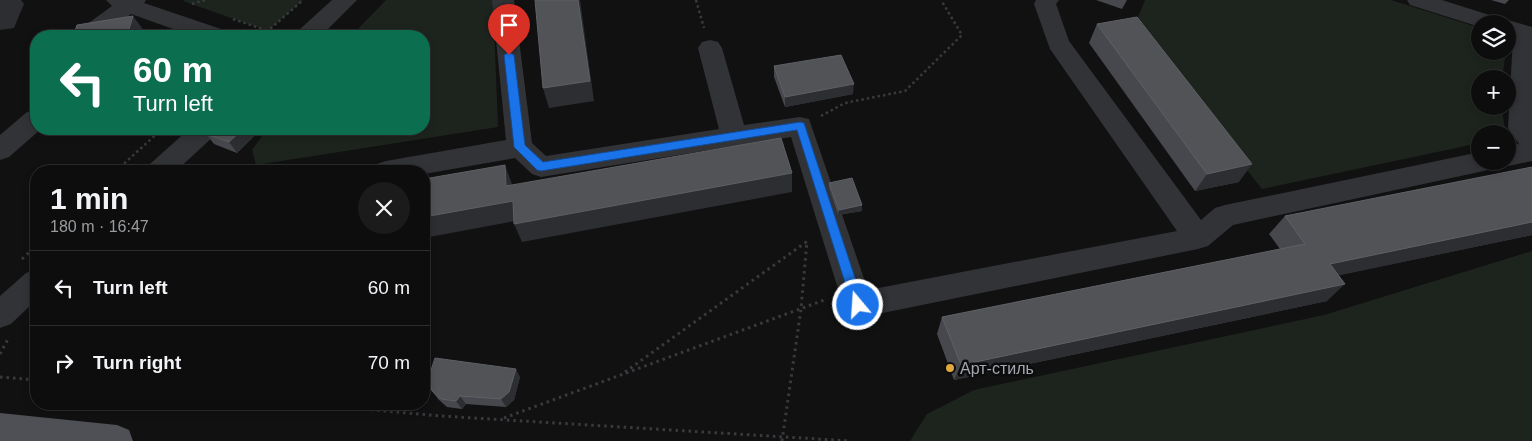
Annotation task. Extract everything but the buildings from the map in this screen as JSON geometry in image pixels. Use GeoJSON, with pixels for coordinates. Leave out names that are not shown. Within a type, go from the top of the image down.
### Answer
{"type":"FeatureCollection","features":[{"type":"Feature","properties":{"kind":"main road"},"geometry":{"type":"LineString","coordinates":[[0,429],[117,441]]}},
{"type":"Feature","properties":{"kind":"street"},"geometry":{"type":"LineString","coordinates":[[314,30],[346,0]]}},
{"type":"Feature","properties":{"kind":"street"},"geometry":{"type":"LineString","coordinates":[[503,0],[520,147],[541,167],[800,126],[858,305],[1198,238],[1225,216],[1471,164]]}},
{"type":"Feature","properties":{"kind":"street"},"geometry":{"type":"LineString","coordinates":[[1048,0],[1046,4],[1058,43],[1198,238]]}},
{"type":"Feature","properties":{"kind":"street"},"geometry":{"type":"LineString","coordinates":[[1418,0],[1471,17]]}},
{"type":"Feature","properties":{"kind":"street"},"geometry":{"type":"LineString","coordinates":[[94,30],[127,2],[200,30]]}},
{"type":"Feature","properties":{"kind":"street"},"geometry":{"type":"LineString","coordinates":[[1516,30],[1525,33],[1521,128],[1532,144]]}},
{"type":"Feature","properties":{"kind":"street"},"geometry":{"type":"LineString","coordinates":[[710,48],[734,136]]}},
{"type":"Feature","properties":{"kind":"street"},"geometry":{"type":"LineString","coordinates":[[0,150],[30,123]]}},
{"type":"Feature","properties":{"kind":"street"},"geometry":{"type":"LineString","coordinates":[[166,165],[198,135]]}},
{"type":"Feature","properties":{"kind":"street"},"geometry":{"type":"LineString","coordinates":[[420,165],[520,147]]}},
{"type":"Feature","properties":{"kind":"street"},"geometry":{"type":"LineString","coordinates":[[1516,154],[1532,151]]}},
{"type":"Feature","properties":{"kind":"street"},"geometry":{"type":"LineString","coordinates":[[0,315],[30,288]]}},
{"type":"Feature","properties":{"kind":"path"},"geometry":{"type":"LineString","coordinates":[[191,5],[205,0]]}},
{"type":"Feature","properties":{"kind":"path"},"geometry":{"type":"LineString","coordinates":[[269,30],[303,0]]}},
{"type":"Feature","properties":{"kind":"path"},"geometry":{"type":"LineString","coordinates":[[696,0],[710,48]]}},
{"type":"Feature","properties":{"kind":"path"},"geometry":{"type":"LineString","coordinates":[[835,110],[845,103],[906,91],[962,35],[942,0]]}},
{"type":"Feature","properties":{"kind":"path"},"geometry":{"type":"LineString","coordinates":[[123,165],[155,135]]}},
{"type":"Feature","properties":{"kind":"path"},"geometry":{"type":"LineString","coordinates":[[620,376],[807,241],[830,218]]}},
{"type":"Feature","properties":{"kind":"path"},"geometry":{"type":"LineString","coordinates":[[783,439],[801,309],[807,241]]}},
{"type":"Feature","properties":{"kind":"path"},"geometry":{"type":"LineString","coordinates":[[502,420],[853,290]]}},
{"type":"Feature","properties":{"kind":"path"},"geometry":{"type":"LineString","coordinates":[[0,377],[30,380]]}},
{"type":"Feature","properties":{"kind":"path"},"geometry":{"type":"LineString","coordinates":[[380,410],[783,439],[851,441]]}},
{"type":"Feature","properties":{"kind":"shaded area"},"geometry":{"type":"Polygon","coordinates":[[[185,0],[303,0],[269,30],[183,1],[185,0]]]}},
{"type":"Feature","properties":{"kind":"shaded area"},"geometry":{"type":"Polygon","coordinates":[[[386,0],[493,0],[498,127],[256,165],[252,150],[263,135],[430,135],[430,30],[357,30],[386,0]]]}},
{"type":"Feature","properties":{"kind":"shaded area"},"geometry":{"type":"Polygon","coordinates":[[[1145,0],[1391,0],[1471,25],[1471,60],[1505,60],[1503,70],[1471,70],[1471,115],[1503,115],[1504,125],[1471,125],[1471,145],[1262,189],[1139,34],[1137,20],[1145,0]]]}},
{"type":"Feature","properties":{"kind":"shaded area"},"geometry":{"type":"Polygon","coordinates":[[[1532,251],[1532,441],[910,441],[927,414],[974,390],[1324,315],[1532,251]]]}},
{"type":"Feature","properties":{"kind":"place","name":"Арт-стиль"},"geometry":{"type":"Point","coordinates":[950,368]}},
{"type":"Feature","properties":{"kind":"route"},"geometry":{"type":"LineString","coordinates":[[509,55],[520,147],[541,167],[800,126],[858,305]]}}]}
